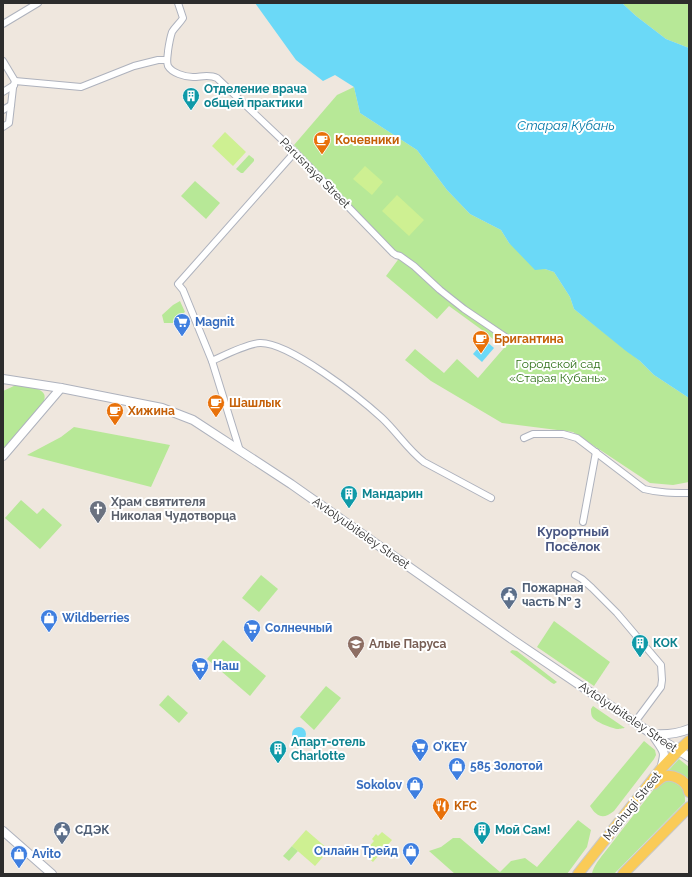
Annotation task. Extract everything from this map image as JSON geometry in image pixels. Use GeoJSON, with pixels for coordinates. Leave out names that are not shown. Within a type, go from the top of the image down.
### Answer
{"type":"FeatureCollection","features":[{"type":"Feature","properties":{"kind":"main road","name":"Machugi Street"},"geometry":{"type":"LineString","coordinates":[[578,874],[661,769],[689,742]]}},
{"type":"Feature","properties":{"kind":"main road"},"geometry":{"type":"LineString","coordinates":[[634,802],[662,777],[677,777],[684,782],[689,792]]}},
{"type":"Feature","properties":{"kind":"main road"},"geometry":{"type":"LineString","coordinates":[[624,873],[689,805]]}},
{"type":"Feature","properties":{"kind":"main road"},"geometry":{"type":"LineString","coordinates":[[588,874],[589,860]]}},
{"type":"Feature","properties":{"kind":"street"},"geometry":{"type":"LineString","coordinates":[[3,24],[38,3]]}},
{"type":"Feature","properties":{"kind":"street"},"geometry":{"type":"LineString","coordinates":[[3,92],[14,83],[81,87],[134,66],[158,60],[167,60],[172,32],[183,18],[178,3]]}},
{"type":"Feature","properties":{"kind":"street","name":"Parusnaya Street"},"geometry":{"type":"LineString","coordinates":[[167,60],[170,69],[177,73],[192,77],[214,76],[217,78],[295,152],[393,253],[414,266],[464,310],[510,340]]}},
{"type":"Feature","properties":{"kind":"street"},"geometry":{"type":"LineString","coordinates":[[3,61],[14,83],[9,123],[3,127]]}},
{"type":"Feature","properties":{"kind":"street"},"geometry":{"type":"LineString","coordinates":[[3,110],[11,105]]}},
{"type":"Feature","properties":{"kind":"street"},"geometry":{"type":"LineString","coordinates":[[240,450],[212,361],[183,290],[178,284],[295,152]]}},
{"type":"Feature","properties":{"kind":"street"},"geometry":{"type":"LineString","coordinates":[[212,361],[253,344],[262,343],[274,345],[303,360],[362,401],[382,418],[416,456],[424,462],[492,498]]}},
{"type":"Feature","properties":{"kind":"street","name":"Avtolyubiteley Street"},"geometry":{"type":"LineString","coordinates":[[3,379],[60,388],[162,408],[193,420],[326,508],[512,640],[652,734],[689,757]]}},
{"type":"Feature","properties":{"kind":"street"},"geometry":{"type":"LineString","coordinates":[[3,456],[60,388]]}},
{"type":"Feature","properties":{"kind":"street"},"geometry":{"type":"LineString","coordinates":[[524,438],[533,434],[563,434],[577,438],[644,489],[671,494],[689,493]]}},
{"type":"Feature","properties":{"kind":"street"},"geometry":{"type":"LineString","coordinates":[[583,522],[596,452]]}},
{"type":"Feature","properties":{"kind":"street"},"geometry":{"type":"LineString","coordinates":[[575,575],[592,588],[616,613],[661,665],[661,687],[635,722]]}},
{"type":"Feature","properties":{"kind":"street"},"geometry":{"type":"LineString","coordinates":[[652,734],[666,735],[689,729]]}},
{"type":"Feature","properties":{"kind":"street"},"geometry":{"type":"LineString","coordinates":[[652,734],[665,755],[661,769]]}},
{"type":"Feature","properties":{"kind":"street"},"geometry":{"type":"LineString","coordinates":[[3,832],[52,874]]}},
{"type":"Feature","properties":{"kind":"green space"},"geometry":{"type":"Polygon","coordinates":[[[622,3],[689,3],[689,48],[666,39],[622,3]]]}},
{"type":"Feature","properties":{"kind":"green space","name":"Городской сад «Старая Кубань»"},"geometry":{"type":"Polygon","coordinates":[[[354,87],[360,113],[417,150],[447,190],[470,214],[501,230],[509,243],[545,269],[554,272],[570,297],[574,309],[640,361],[654,375],[689,398],[689,482],[673,485],[650,483],[573,432],[502,423],[431,381],[405,360],[415,349],[444,373],[457,359],[478,378],[504,348],[449,306],[437,319],[386,276],[400,257],[294,145],[337,95],[354,87]]]}},
{"type":"Feature","properties":{"kind":"green space"},"geometry":{"type":"Polygon","coordinates":[[[225,132],[246,152],[233,166],[212,146],[225,132]]]}},
{"type":"Feature","properties":{"kind":"green space"},"geometry":{"type":"Polygon","coordinates":[[[249,155],[254,159],[254,161],[243,173],[241,173],[236,169],[249,155]]]}},
{"type":"Feature","properties":{"kind":"green space"},"geometry":{"type":"Polygon","coordinates":[[[365,166],[383,182],[372,195],[353,179],[365,166]]]}},
{"type":"Feature","properties":{"kind":"green space"},"geometry":{"type":"Polygon","coordinates":[[[195,181],[220,203],[206,219],[181,196],[195,181]]]}},
{"type":"Feature","properties":{"kind":"green space"},"geometry":{"type":"Polygon","coordinates":[[[397,195],[424,220],[409,236],[382,211],[397,195]]]}},
{"type":"Feature","properties":{"kind":"green space"},"geometry":{"type":"Polygon","coordinates":[[[180,301],[185,312],[173,323],[164,323],[162,315],[180,301]]]}},
{"type":"Feature","properties":{"kind":"green space"},"geometry":{"type":"Polygon","coordinates":[[[16,385],[32,387],[39,390],[44,394],[45,399],[42,407],[3,451],[3,391],[16,385]]]}},
{"type":"Feature","properties":{"kind":"green space"},"geometry":{"type":"Polygon","coordinates":[[[74,427],[170,445],[151,487],[27,455],[61,437],[74,427]]]}},
{"type":"Feature","properties":{"kind":"green space"},"geometry":{"type":"Polygon","coordinates":[[[21,500],[37,514],[43,508],[62,525],[40,549],[5,518],[21,500]]]}},
{"type":"Feature","properties":{"kind":"green space"},"geometry":{"type":"Polygon","coordinates":[[[261,575],[278,589],[259,612],[242,598],[261,575]]]}},
{"type":"Feature","properties":{"kind":"green space"},"geometry":{"type":"Polygon","coordinates":[[[554,621],[610,662],[594,686],[537,647],[554,621]]]}},
{"type":"Feature","properties":{"kind":"green space"},"geometry":{"type":"Polygon","coordinates":[[[223,640],[266,676],[250,696],[207,659],[223,640]]]}},
{"type":"Feature","properties":{"kind":"green space"},"geometry":{"type":"Polygon","coordinates":[[[512,650],[517,651],[557,682],[554,684],[552,683],[510,652],[512,650]]]}},
{"type":"Feature","properties":{"kind":"green space"},"geometry":{"type":"Polygon","coordinates":[[[326,686],[341,698],[314,730],[300,717],[326,686]]]}},
{"type":"Feature","properties":{"kind":"green space"},"geometry":{"type":"Polygon","coordinates":[[[168,695],[188,713],[179,723],[159,705],[168,695]]]}},
{"type":"Feature","properties":{"kind":"green space"},"geometry":{"type":"Polygon","coordinates":[[[593,706],[625,728],[612,728],[595,720],[591,714],[591,709],[593,706]]]}},
{"type":"Feature","properties":{"kind":"green space"},"geometry":{"type":"Polygon","coordinates":[[[644,741],[655,750],[656,755],[654,759],[614,811],[607,816],[598,815],[590,806],[644,741]]]}},
{"type":"Feature","properties":{"kind":"green space"},"geometry":{"type":"Polygon","coordinates":[[[679,759],[689,767],[689,782],[665,774],[679,759]]]}},
{"type":"Feature","properties":{"kind":"green space"},"geometry":{"type":"Polygon","coordinates":[[[663,780],[676,783],[680,786],[684,792],[685,802],[614,874],[592,874],[600,858],[658,784],[663,780]]]}},
{"type":"Feature","properties":{"kind":"green space"},"geometry":{"type":"Polygon","coordinates":[[[578,820],[591,830],[587,847],[567,874],[455,874],[429,851],[441,847],[453,838],[460,838],[500,872],[511,861],[525,858],[537,867],[578,820]]]}},
{"type":"Feature","properties":{"kind":"green space"},"geometry":{"type":"Polygon","coordinates":[[[306,830],[329,850],[315,866],[292,846],[306,830]]]}},
{"type":"Feature","properties":{"kind":"green space"},"geometry":{"type":"Polygon","coordinates":[[[382,832],[392,840],[373,862],[363,853],[374,841],[372,839],[376,834],[378,836],[382,832]]]}},
{"type":"Feature","properties":{"kind":"green space"},"geometry":{"type":"Polygon","coordinates":[[[292,846],[298,851],[289,861],[283,856],[292,846]]]}},
{"type":"Feature","properties":{"kind":"water","name":"Старая Кубань"},"geometry":{"type":"Polygon","coordinates":[[[255,3],[622,3],[666,39],[689,48],[689,398],[654,375],[640,361],[574,309],[570,297],[554,272],[545,269],[535,270],[509,243],[501,230],[470,214],[447,190],[417,150],[360,113],[354,87],[335,75],[323,81],[296,60],[255,3]]]}},
{"type":"Feature","properties":{"kind":"water"},"geometry":{"type":"Polygon","coordinates":[[[485,340],[494,348],[482,362],[473,354],[485,340]]]}},
{"type":"Feature","properties":{"kind":"water"},"geometry":{"type":"Polygon","coordinates":[[[299,727],[304,729],[306,734],[304,739],[299,741],[294,739],[292,734],[294,729],[299,727]]]}},
{"type":"Feature","properties":{"kind":"place","name":"Отделение врача общей практики"},"geometry":{"type":"Point","coordinates":[191,111]}},
{"type":"Feature","properties":{"kind":"place","name":"Кочевники"},"geometry":{"type":"Point","coordinates":[322,155]}},
{"type":"Feature","properties":{"kind":"place","name":"Magnit"},"geometry":{"type":"Point","coordinates":[182,337]}},
{"type":"Feature","properties":{"kind":"place","name":"Бригантина"},"geometry":{"type":"Point","coordinates":[481,354]}},
{"type":"Feature","properties":{"kind":"place","name":"Шашлык"},"geometry":{"type":"Point","coordinates":[216,418]}},
{"type":"Feature","properties":{"kind":"place","name":"Хижина"},"geometry":{"type":"Point","coordinates":[115,426]}},
{"type":"Feature","properties":{"kind":"place","name":"Мандарин"},"geometry":{"type":"Point","coordinates":[349,509]}},
{"type":"Feature","properties":{"kind":"place","name":"Храм святителя Николая Чудотворца"},"geometry":{"type":"Point","coordinates":[98,524]}},
{"type":"Feature","properties":{"kind":"place","name":"Пожарная часть № 3"},"geometry":{"type":"Point","coordinates":[509,610]}},
{"type":"Feature","properties":{"kind":"place","name":"Wildberries"},"geometry":{"type":"Point","coordinates":[49,633]}},
{"type":"Feature","properties":{"kind":"place","name":"Солнечный"},"geometry":{"type":"Point","coordinates":[252,643]}},
{"type":"Feature","properties":{"kind":"place","name":"КОК"},"geometry":{"type":"Point","coordinates":[640,658]}},
{"type":"Feature","properties":{"kind":"place","name":"Алые Паруса"},"geometry":{"type":"Point","coordinates":[356,659]}},
{"type":"Feature","properties":{"kind":"place","name":"Наш"},"geometry":{"type":"Point","coordinates":[200,681]}},
{"type":"Feature","properties":{"kind":"place","name":"O’KEY"},"geometry":{"type":"Point","coordinates":[420,762]}},
{"type":"Feature","properties":{"kind":"place","name":"Апарт-отель Charlotte"},"geometry":{"type":"Point","coordinates":[278,764]}},
{"type":"Feature","properties":{"kind":"place","name":"585 Золотой"},"geometry":{"type":"Point","coordinates":[457,781]}},
{"type":"Feature","properties":{"kind":"place","name":"Sokolov"},"geometry":{"type":"Point","coordinates":[415,800]}},
{"type":"Feature","properties":{"kind":"place","name":"KFC"},"geometry":{"type":"Point","coordinates":[441,821]}},
{"type":"Feature","properties":{"kind":"place","name":"СДЭК"},"geometry":{"type":"Point","coordinates":[62,845]}},
{"type":"Feature","properties":{"kind":"place","name":"Мой Сам!"},"geometry":{"type":"Point","coordinates":[482,845]}},
{"type":"Feature","properties":{"kind":"place","name":"Онлайн Трейд"},"geometry":{"type":"Point","coordinates":[411,866]}},
{"type":"Feature","properties":{"kind":"place","name":"Avito"},"geometry":{"type":"Point","coordinates":[19,869]}},
{"type":"Feature","properties":{"kind":"district","name":"Курортный Посёлок"},"geometry":{"type":"Point","coordinates":[573,538]}}]}
